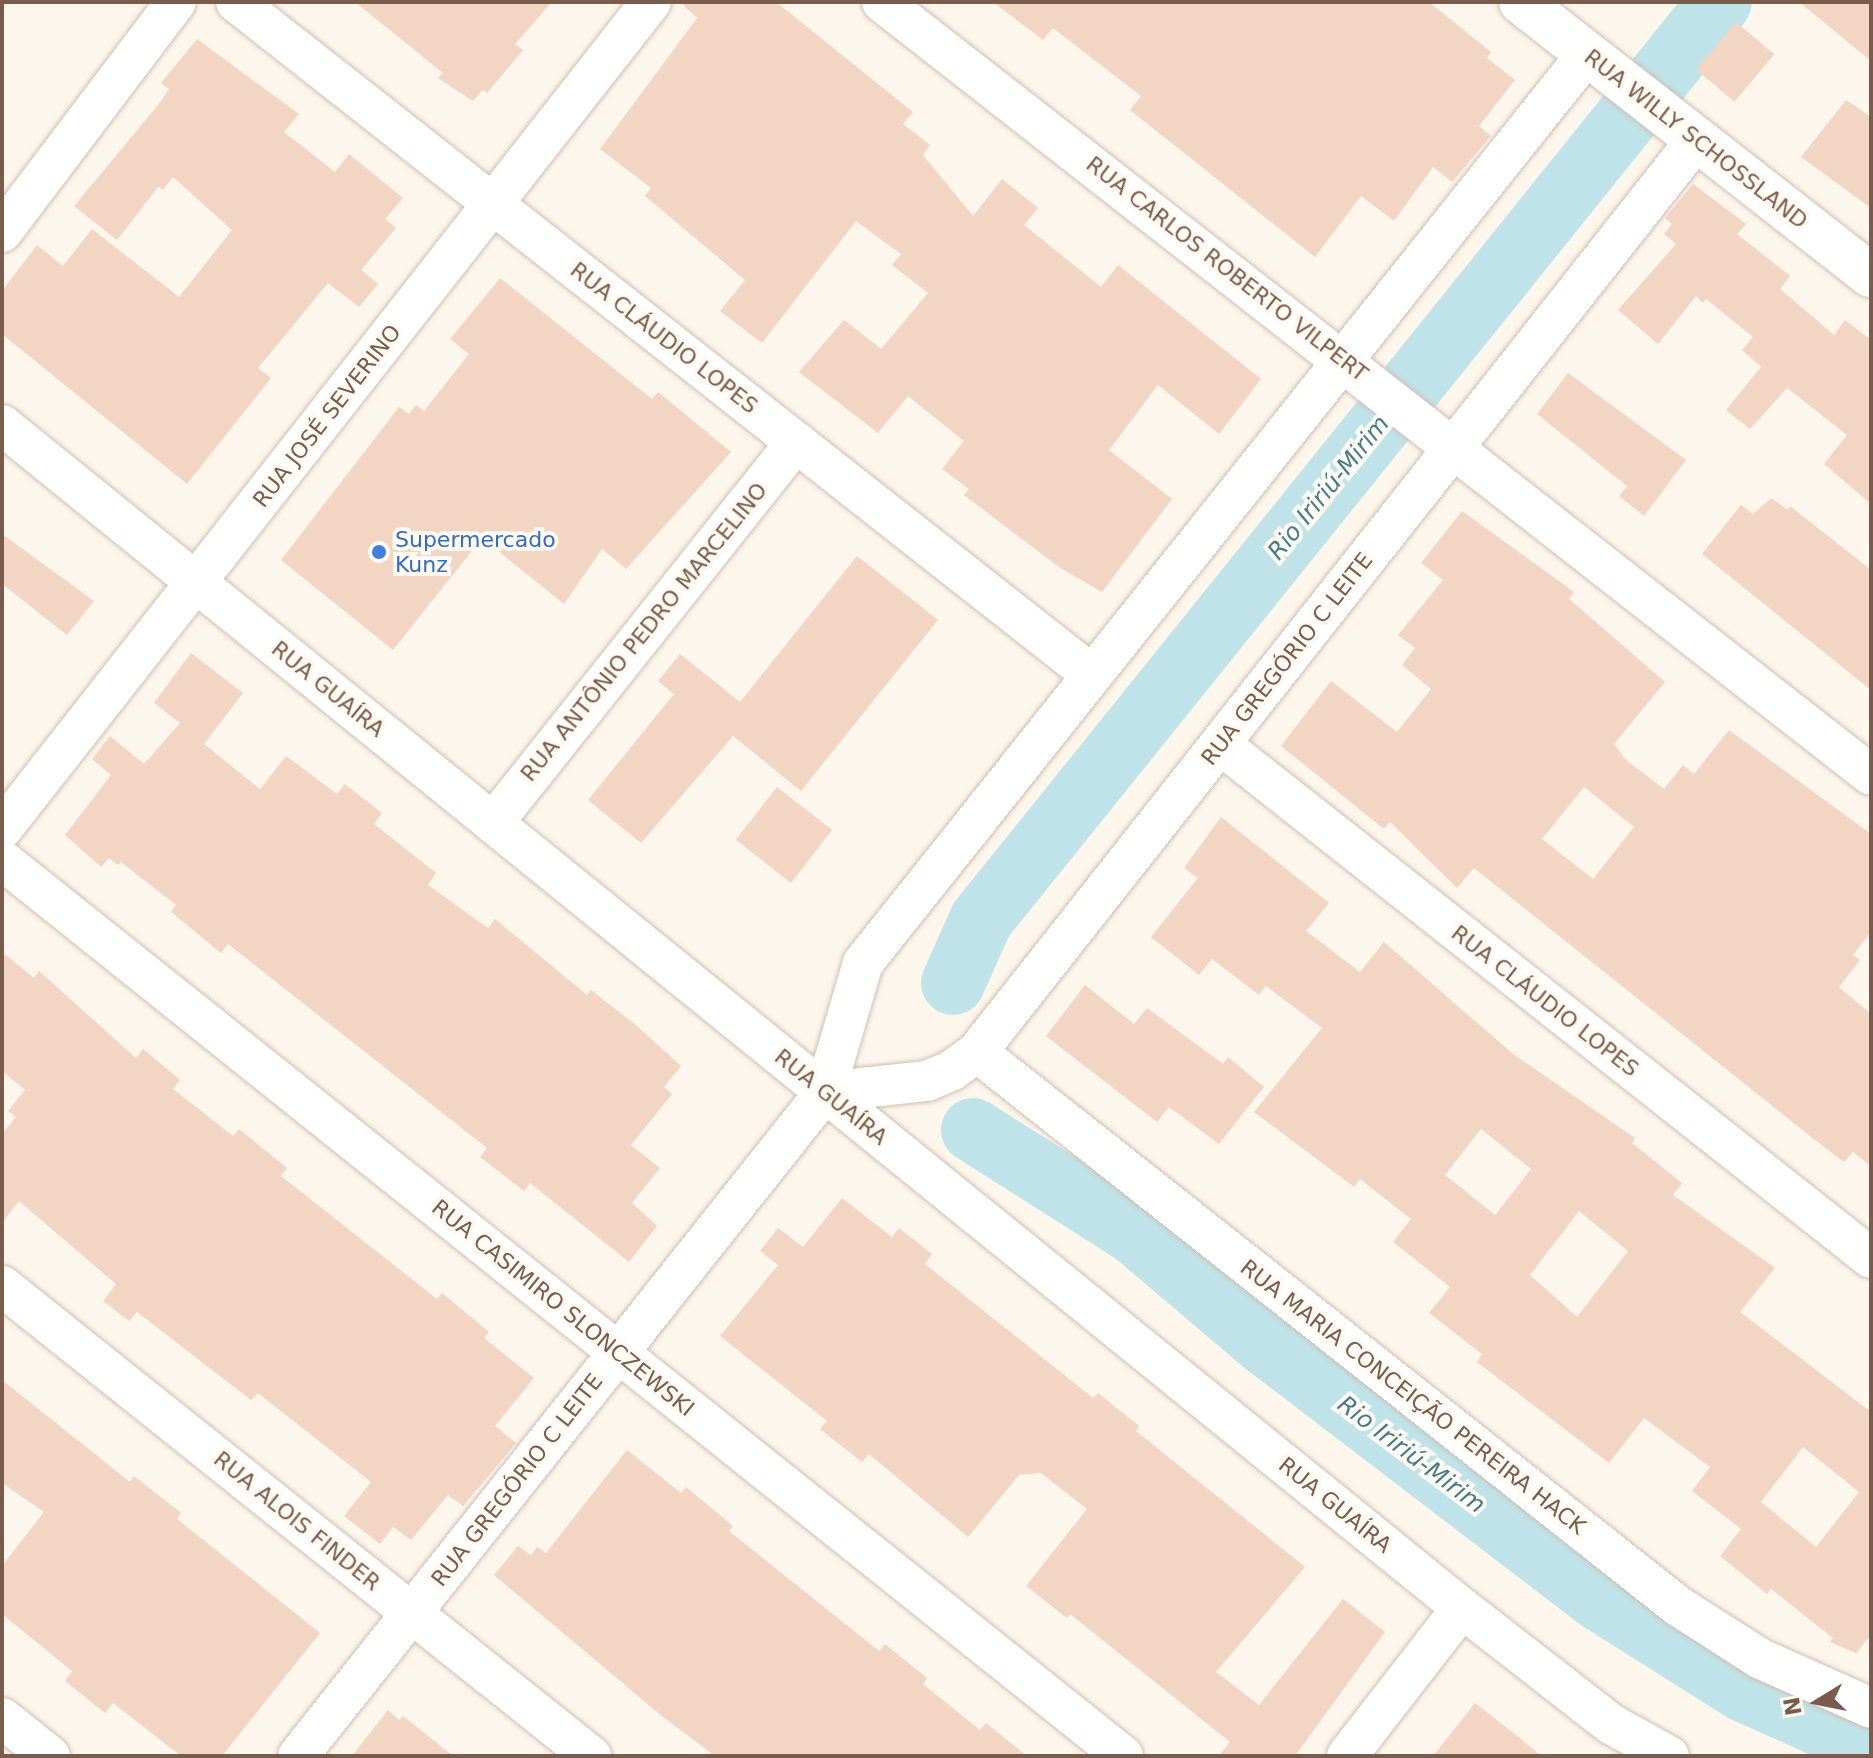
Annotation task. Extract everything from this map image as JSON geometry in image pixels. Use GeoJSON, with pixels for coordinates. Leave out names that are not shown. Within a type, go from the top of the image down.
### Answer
{"type":"FeatureCollection","features":[{"type":"Feature","properties":{"kind":"street"},"geometry":{"type":"LineString","coordinates":[[2,232],[176,2]]}},
{"type":"Feature","properties":{"kind":"street","name":"RUA CLÁUDIO LOPES"},"geometry":{"type":"LineString","coordinates":[[236,2],[1092,675]]}},
{"type":"Feature","properties":{"kind":"street","name":"RUA JOSÉ SEVERINO"},"geometry":{"type":"LineString","coordinates":[[2,829],[651,2]]}},
{"type":"Feature","properties":{"kind":"street","name":"RUA CARLOS ROBERTO VILPERT"},"geometry":{"type":"LineString","coordinates":[[882,2],[1456,445],[1871,775]]}},
{"type":"Feature","properties":{"kind":"street","name":"RUA WILLY SCHOSSLAND"},"geometry":{"type":"LineString","coordinates":[[1521,2],[1871,275]]}},
{"type":"Feature","properties":{"kind":"street","name":"RUA GREGÓRIO C LEITE"},"geometry":{"type":"LineString","coordinates":[[298,1756],[825,1092],[863,963],[1092,675],[1355,368],[1600,65]]}},
{"type":"Feature","properties":{"kind":"street","name":"RUA GREGÓRIO C LEITE"},"geometry":{"type":"LineString","coordinates":[[825,1092],[927,1081],[951,1071],[977,1052],[1456,445],[1680,126]]}},
{"type":"Feature","properties":{"kind":"street","name":"RUA GUAÍRA"},"geometry":{"type":"LineString","coordinates":[[2,425],[1462,1608],[1611,1724],[1669,1756]]}},
{"type":"Feature","properties":{"kind":"street","name":"RUA ANTÔNIO PEDRO MARCELINO"},"geometry":{"type":"LineString","coordinates":[[493,823],[796,442]]}},
{"type":"Feature","properties":{"kind":"street","name":"RUA CLÁUDIO LOPES"},"geometry":{"type":"LineString","coordinates":[[1220,744],[1871,1258]]}},
{"type":"Feature","properties":{"kind":"street","name":"RUA CASIMIRO SLONCZEWSKI"},"geometry":{"type":"LineString","coordinates":[[2,860],[1123,1756]]}},
{"type":"Feature","properties":{"kind":"street","name":"RUA MARIA CONCEIÇÃO PEREIRA HACK"},"geometry":{"type":"LineString","coordinates":[[977,1052],[1678,1606],[1748,1652],[1871,1708]]}},
{"type":"Feature","properties":{"kind":"street","name":"RUA ALOIS FINDER"},"geometry":{"type":"LineString","coordinates":[[2,1286],[591,1756]]}},
{"type":"Feature","properties":{"kind":"street"},"geometry":{"type":"LineString","coordinates":[[1347,1756],[1462,1608]]}},
{"type":"Feature","properties":{"kind":"street"},"geometry":{"type":"LineString","coordinates":[[2,1718],[50,1756]]}},
{"type":"Feature","properties":{"kind":"building"},"geometry":{"type":"Polygon","coordinates":[[[355,2],[552,2],[515,44],[523,50],[487,93],[483,90],[473,101],[438,78],[443,73],[355,2]]]}},
{"type":"Feature","properties":{"kind":"building"},"geometry":{"type":"Polygon","coordinates":[[[680,2],[776,2],[913,112],[903,124],[930,145],[923,155],[973,216],[1002,179],[1038,208],[1024,225],[1101,287],[1118,265],[1261,379],[1219,434],[1158,385],[1109,450],[1172,499],[1102,592],[1059,567],[964,495],[969,489],[942,469],[964,441],[908,396],[878,433],[799,372],[844,320],[881,349],[928,293],[892,265],[901,254],[856,221],[762,343],[720,311],[745,280],[645,196],[651,188],[600,149],[697,18],[680,2]]]}},
{"type":"Feature","properties":{"kind":"building"},"geometry":{"type":"Polygon","coordinates":[[[993,2],[1429,2],[1491,52],[1487,58],[1515,80],[1479,126],[1491,136],[1452,182],[1433,167],[1394,221],[1361,196],[1315,257],[1130,110],[1141,96],[1053,28],[1043,40],[993,2]]]}},
{"type":"Feature","properties":{"kind":"building"},"geometry":{"type":"Polygon","coordinates":[[[1799,2],[1871,2],[1871,61],[1799,2]]]}},
{"type":"Feature","properties":{"kind":"building"},"geometry":{"type":"Polygon","coordinates":[[[1736,22],[1774,54],[1734,102],[1696,69],[1736,22]]]}},
{"type":"Feature","properties":{"kind":"building"},"geometry":{"type":"Polygon","coordinates":[[[197,39],[299,114],[284,132],[335,172],[349,154],[403,198],[385,219],[396,228],[361,270],[378,284],[359,307],[328,283],[258,368],[271,378],[187,484],[2,334],[2,291],[37,245],[63,266],[92,229],[179,297],[232,230],[173,177],[163,190],[158,187],[117,240],[74,206],[158,105],[169,89],[161,83],[197,39]]]}},
{"type":"Feature","properties":{"kind":"building"},"geometry":{"type":"Polygon","coordinates":[[[1846,100],[1871,117],[1871,208],[1801,157],[1846,100]]]}},
{"type":"Feature","properties":{"kind":"building"},"geometry":{"type":"Polygon","coordinates":[[[1693,184],[1746,224],[1737,234],[1790,276],[1780,289],[1834,335],[1845,320],[1871,340],[1871,504],[1824,464],[1847,435],[1787,388],[1750,429],[1726,410],[1761,367],[1742,350],[1753,337],[1706,299],[1703,303],[1696,296],[1658,344],[1618,310],[1676,244],[1664,234],[1672,224],[1665,218],[1693,184]]]}},
{"type":"Feature","properties":{"kind":"building"},"geometry":{"type":"Polygon","coordinates":[[[500,278],[652,399],[658,392],[731,452],[626,569],[602,549],[564,604],[482,538],[393,650],[281,560],[399,407],[409,414],[416,405],[424,411],[469,354],[450,339],[500,278]]]}},
{"type":"Feature","properties":{"kind":"building"},"geometry":{"type":"Polygon","coordinates":[[[1568,373],[1686,460],[1644,516],[1619,496],[1627,486],[1537,414],[1568,373]]]}},
{"type":"Feature","properties":{"kind":"building"},"geometry":{"type":"Polygon","coordinates":[[[1771,498],[1788,510],[1790,506],[1871,570],[1871,690],[1702,554],[1741,505],[1753,514],[1771,498]]]}},
{"type":"Feature","properties":{"kind":"building"},"geometry":{"type":"Polygon","coordinates":[[[1462,511],[1574,592],[1569,599],[1665,682],[1614,744],[1625,759],[1664,789],[1683,765],[1694,774],[1729,730],[1871,834],[1871,932],[1853,955],[1860,960],[1839,987],[1871,1014],[1871,1166],[1853,1152],[1844,1162],[1474,868],[1457,888],[1390,822],[1384,829],[1281,746],[1331,681],[1397,732],[1431,689],[1402,665],[1415,648],[1398,635],[1443,580],[1421,563],[1462,511]],[[1584,787],[1542,839],[1593,879],[1634,827],[1584,787]]]}},
{"type":"Feature","properties":{"kind":"building"},"geometry":{"type":"Polygon","coordinates":[[[2,534],[94,601],[67,635],[2,584],[2,534]]]}},
{"type":"Feature","properties":{"kind":"building"},"geometry":{"type":"Polygon","coordinates":[[[857,556],[938,620],[801,791],[733,736],[641,843],[588,800],[674,694],[658,681],[680,654],[740,702],[857,556]]]}},
{"type":"Feature","properties":{"kind":"building"},"geometry":{"type":"Polygon","coordinates":[[[191,653],[243,693],[204,744],[260,789],[286,756],[337,794],[345,784],[382,813],[374,824],[436,873],[428,885],[488,928],[495,919],[587,995],[591,990],[637,1026],[681,1066],[664,1087],[672,1094],[631,1145],[660,1168],[632,1203],[657,1226],[629,1262],[530,1183],[524,1191],[480,1157],[487,1148],[228,944],[221,953],[171,912],[176,905],[121,862],[118,865],[109,858],[101,867],[65,835],[111,775],[92,759],[110,736],[144,764],[180,723],[154,703],[191,653]]]}},
{"type":"Feature","properties":{"kind":"building"},"geometry":{"type":"Polygon","coordinates":[[[777,787],[832,830],[791,883],[736,840],[777,787]]]}},
{"type":"Feature","properties":{"kind":"building"},"geometry":{"type":"Polygon","coordinates":[[[1221,817],[1329,903],[1306,931],[1360,972],[1384,942],[1513,1054],[1635,1138],[1632,1143],[1682,1183],[1673,1195],[1775,1268],[1740,1312],[1871,1412],[1871,1635],[1856,1653],[1830,1642],[1833,1638],[1771,1589],[1767,1594],[1720,1556],[1741,1529],[1692,1491],[1710,1467],[1644,1418],[1609,1463],[1477,1362],[1482,1354],[1429,1313],[1450,1287],[1393,1242],[1411,1219],[1360,1179],[1354,1187],[1254,1112],[1322,1028],[1266,986],[1259,995],[1212,959],[1199,975],[1151,937],[1198,878],[1184,868],[1221,817]],[[1481,1129],[1445,1175],[1495,1215],[1531,1169],[1481,1129]],[[1579,1211],[1530,1275],[1577,1317],[1628,1251],[1579,1211]],[[1803,1447],[1761,1502],[1816,1547],[1859,1492],[1803,1447]]]}},
{"type":"Feature","properties":{"kind":"building"},"geometry":{"type":"Polygon","coordinates":[[[2,952],[34,978],[39,971],[136,1058],[143,1049],[180,1080],[173,1089],[233,1136],[239,1129],[287,1168],[281,1176],[437,1299],[442,1293],[489,1332],[484,1338],[534,1378],[495,1426],[516,1443],[463,1506],[448,1495],[411,1540],[393,1527],[380,1544],[344,1516],[371,1482],[258,1393],[251,1400],[137,1312],[129,1321],[103,1301],[116,1284],[19,1201],[2,1223],[2,1134],[16,1117],[8,1111],[25,1090],[2,1071],[2,952]]]}},
{"type":"Feature","properties":{"kind":"building"},"geometry":{"type":"Polygon","coordinates":[[[1085,985],[1134,1024],[1147,1008],[1223,1064],[1228,1057],[1264,1087],[1219,1144],[1169,1107],[1157,1122],[1046,1036],[1085,985]]]}},
{"type":"Feature","properties":{"kind":"building"},"geometry":{"type":"Polygon","coordinates":[[[842,1198],[892,1237],[899,1228],[932,1254],[925,1264],[1093,1398],[1098,1393],[1139,1426],[1136,1431],[1305,1567],[1216,1672],[1259,1705],[1343,1599],[1385,1632],[1295,1756],[1219,1756],[1230,1742],[1070,1614],[1067,1618],[1026,1586],[1087,1509],[1041,1473],[1019,1475],[968,1537],[869,1454],[862,1462],[820,1429],[827,1421],[720,1336],[778,1265],[760,1251],[778,1228],[803,1247],[842,1198]]]}},
{"type":"Feature","properties":{"kind":"building"},"geometry":{"type":"Polygon","coordinates":[[[2,1380],[130,1482],[134,1476],[181,1513],[177,1519],[320,1633],[222,1756],[181,1756],[113,1703],[105,1713],[65,1681],[72,1671],[2,1614],[2,1566],[44,1512],[2,1483],[2,1380]]]}},
{"type":"Feature","properties":{"kind":"building"},"geometry":{"type":"Polygon","coordinates":[[[627,1450],[681,1493],[686,1487],[733,1526],[729,1531],[879,1651],[885,1644],[927,1678],[923,1684],[980,1730],[986,1723],[1027,1756],[715,1756],[663,1717],[494,1575],[518,1546],[531,1555],[537,1547],[546,1553],[627,1450]]]}},
{"type":"Feature","properties":{"kind":"building"},"geometry":{"type":"Polygon","coordinates":[[[1475,1703],[1521,1739],[1541,1756],[1433,1756],[1475,1703]]]}},
{"type":"Feature","properties":{"kind":"building"},"geometry":{"type":"Polygon","coordinates":[[[388,1710],[399,1720],[403,1716],[453,1756],[352,1756],[388,1710]]]}},
{"type":"Feature","properties":{"kind":"waterway","name":"Rio Iririú-Mirim"},"geometry":{"type":"LineString","coordinates":[[953,983],[981,920],[1720,2]]}},
{"type":"Feature","properties":{"kind":"waterway","name":"Rio Iririú-Mirim"},"geometry":{"type":"LineString","coordinates":[[973,1130],[1135,1233],[1266,1344],[1601,1600],[1744,1690],[1871,1747]]}},
{"type":"Feature","properties":{"kind":"place","name":"Supermercado Kunz"},"geometry":{"type":"Point","coordinates":[379,552]}}]}
